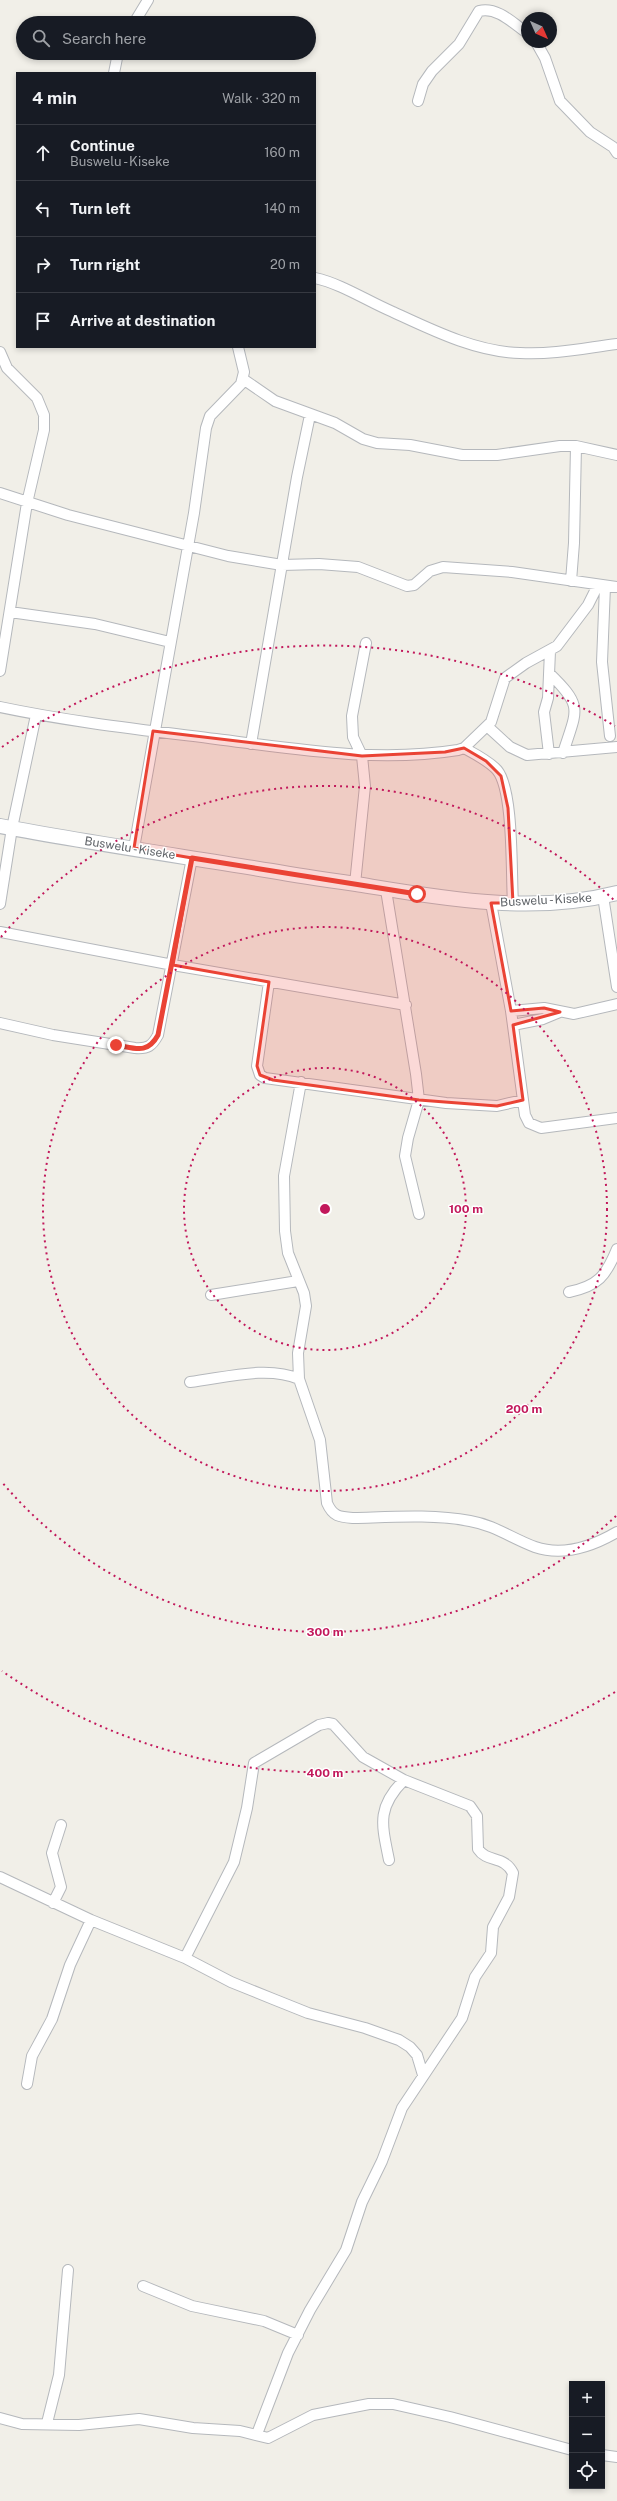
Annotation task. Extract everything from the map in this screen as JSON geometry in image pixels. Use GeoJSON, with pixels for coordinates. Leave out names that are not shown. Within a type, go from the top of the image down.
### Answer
{"type":"FeatureCollection","features":[{"type":"Feature","properties":{"kind":"main road","name":"Buswelu - Kiseke"},"geometry":{"type":"LineString","coordinates":[[6,827],[386,890],[491,903],[556,902],[617,893]]}},
{"type":"Feature","properties":{"kind":"street"},"geometry":{"type":"LineString","coordinates":[[138,16],[148,0]]}},
{"type":"Feature","properties":{"kind":"street"},"geometry":{"type":"LineString","coordinates":[[418,102],[423,84],[432,71],[459,44],[479,11],[491,10],[500,14],[521,29]]}},
{"type":"Feature","properties":{"kind":"street"},"geometry":{"type":"LineString","coordinates":[[539,48],[545,58],[560,101],[590,132],[613,147],[617,153]]}},
{"type":"Feature","properties":{"kind":"street"},"geometry":{"type":"LineString","coordinates":[[114,72],[117,60]]}},
{"type":"Feature","properties":{"kind":"street"},"geometry":{"type":"LineString","coordinates":[[316,278],[334,283],[441,333],[488,348],[519,354],[554,352],[617,344]]}},
{"type":"Feature","properties":{"kind":"street"},"geometry":{"type":"LineString","coordinates":[[134,848],[206,428],[210,416],[237,389],[242,379],[244,372],[238,348]]}},
{"type":"Feature","properties":{"kind":"street"},"geometry":{"type":"LineString","coordinates":[[0,352],[7,368],[37,398],[44,415],[44,430],[27,503],[0,671]]}},
{"type":"Feature","properties":{"kind":"street"},"geometry":{"type":"LineString","coordinates":[[242,379],[274,401],[335,423],[363,439],[377,443],[410,445],[462,455],[497,455],[560,446],[576,446],[617,455]]}},
{"type":"Feature","properties":{"kind":"street"},"geometry":{"type":"LineString","coordinates":[[251,744],[303,443],[310,415]]}},
{"type":"Feature","properties":{"kind":"street"},"geometry":{"type":"LineString","coordinates":[[571,581],[576,446]]}},
{"type":"Feature","properties":{"kind":"street"},"geometry":{"type":"LineString","coordinates":[[0,493],[27,503],[228,556],[282,565],[319,564],[358,567],[407,586],[414,585],[430,571],[443,567],[505,572],[617,587]]}},
{"type":"Feature","properties":{"kind":"street"},"geometry":{"type":"LineString","coordinates":[[0,707],[36,715],[153,731],[251,744],[362,756],[446,752],[464,748],[487,726],[495,714],[505,678],[526,662],[550,651],[566,636],[602,586]]}},
{"type":"Feature","properties":{"kind":"street"},"geometry":{"type":"LineString","coordinates":[[602,586],[602,662],[610,736]]}},
{"type":"Feature","properties":{"kind":"street"},"geometry":{"type":"LineString","coordinates":[[10,612],[95,624],[170,642]]}},
{"type":"Feature","properties":{"kind":"street"},"geometry":{"type":"LineString","coordinates":[[355,884],[364,793],[362,756],[353,738],[352,723],[366,643]]}},
{"type":"Feature","properties":{"kind":"street"},"geometry":{"type":"LineString","coordinates":[[549,754],[544,712],[548,698],[550,651]]}},
{"type":"Feature","properties":{"kind":"street"},"geometry":{"type":"LineString","coordinates":[[549,673],[571,696],[575,703],[576,712],[563,753]]}},
{"type":"Feature","properties":{"kind":"street"},"geometry":{"type":"LineString","coordinates":[[0,904],[6,827],[36,715]]}},
{"type":"Feature","properties":{"kind":"street"},"geometry":{"type":"LineString","coordinates":[[487,726],[518,752],[527,755],[617,747]]}},
{"type":"Feature","properties":{"kind":"street"},"geometry":{"type":"LineString","coordinates":[[464,748],[497,770],[506,789],[513,903]]}},
{"type":"Feature","properties":{"kind":"street"},"geometry":{"type":"LineString","coordinates":[[0,1023],[53,1035],[145,1049],[153,1045],[158,1035],[173,965],[192,858]]}},
{"type":"Feature","properties":{"kind":"street"},"geometry":{"type":"LineString","coordinates":[[386,890],[393,944],[406,1005],[419,1100],[408,1138],[405,1156],[420,1214]]}},
{"type":"Feature","properties":{"kind":"street"},"geometry":{"type":"LineString","coordinates":[[603,896],[617,987]]}},
{"type":"Feature","properties":{"kind":"street"},"geometry":{"type":"LineString","coordinates":[[491,903],[511,1011],[525,1115],[530,1123],[541,1128],[617,1118]]}},
{"type":"Feature","properties":{"kind":"street"},"geometry":{"type":"LineString","coordinates":[[0,932],[173,965],[406,1005]]}},
{"type":"Feature","properties":{"kind":"street"},"geometry":{"type":"LineString","coordinates":[[269,982],[257,1066],[260,1075],[265,1078],[419,1100],[497,1106],[523,1100]]}},
{"type":"Feature","properties":{"kind":"street"},"geometry":{"type":"LineString","coordinates":[[511,1011],[544,1008],[574,1014],[617,1004]]}},
{"type":"Feature","properties":{"kind":"street"},"geometry":{"type":"LineString","coordinates":[[513,1025],[543,1019],[560,1012]]}},
{"type":"Feature","properties":{"kind":"street"},"geometry":{"type":"LineString","coordinates":[[301,1082],[284,1176],[283,1205],[288,1254],[304,1293],[306,1306],[298,1353],[299,1379],[320,1440],[327,1503],[335,1516],[354,1518],[443,1517],[472,1521],[495,1528],[536,1547],[557,1550],[575,1550],[591,1545],[617,1532]]}},
{"type":"Feature","properties":{"kind":"street"},"geometry":{"type":"LineString","coordinates":[[569,1292],[587,1287],[599,1281],[617,1248]]}},
{"type":"Feature","properties":{"kind":"street"},"geometry":{"type":"LineString","coordinates":[[211,1295],[298,1281]]}},
{"type":"Feature","properties":{"kind":"street"},"geometry":{"type":"LineString","coordinates":[[190,1382],[264,1374],[282,1374],[299,1379]]}},
{"type":"Feature","properties":{"kind":"street"},"geometry":{"type":"LineString","coordinates":[[185,1958],[234,1862],[247,1808],[253,1766],[256,1761],[303,1733],[328,1723],[333,1724],[362,1757],[404,1780],[470,1806],[477,1816],[478,1849],[484,1855],[504,1862],[513,1873],[509,1897],[493,1927],[491,1953],[475,1977],[459,2022],[423,2075],[395,2123],[382,2161],[362,2202],[346,2250],[298,2335],[277,2378],[257,2434]]}},
{"type":"Feature","properties":{"kind":"street"},"geometry":{"type":"LineString","coordinates":[[389,1860],[382,1823],[382,1815],[389,1796],[404,1780]]}},
{"type":"Feature","properties":{"kind":"street"},"geometry":{"type":"LineString","coordinates":[[53,1903],[61,1887],[52,1849],[61,1825]]}},
{"type":"Feature","properties":{"kind":"street"},"geometry":{"type":"LineString","coordinates":[[0,1877],[91,1920],[185,1958],[231,1982],[308,2013],[365,2028],[399,2040],[417,2055],[423,2075]]}},
{"type":"Feature","properties":{"kind":"street"},"geometry":{"type":"LineString","coordinates":[[27,2084],[32,2056],[52,2018],[70,1965],[91,1920]]}},
{"type":"Feature","properties":{"kind":"street"},"geometry":{"type":"LineString","coordinates":[[47,2423],[59,2375],[68,2270]]}},
{"type":"Feature","properties":{"kind":"street"},"geometry":{"type":"LineString","coordinates":[[143,2286],[192,2306],[264,2321],[298,2335]]}},
{"type":"Feature","properties":{"kind":"street"},"geometry":{"type":"LineString","coordinates":[[0,2418],[22,2424],[47,2423],[79,2425],[139,2419],[193,2428],[226,2430],[272,2437],[308,2417],[341,2408],[369,2404],[393,2404],[450,2417],[569,2449]]}},
{"type":"Feature","properties":{"kind":"street"},"geometry":{"type":"LineString","coordinates":[[605,2455],[617,2457]]}},
{"type":"Feature","properties":{"kind":"highlighted area"},"geometry":{"type":"Polygon","coordinates":[[[153,731],[362,756],[445,752],[464,748],[486,761],[501,776],[508,808],[513,903],[491,903],[511,1011],[544,1008],[560,1012],[513,1025],[523,1100],[497,1106],[419,1100],[273,1080],[260,1075],[257,1066],[269,982],[173,965],[192,858],[134,848],[153,731]]]}},
{"type":"Feature","properties":{"kind":"route"},"geometry":{"type":"LineString","coordinates":[[116,1045],[145,1049],[153,1045],[158,1035],[173,965],[192,858],[314,879],[417,894]]}}]}
